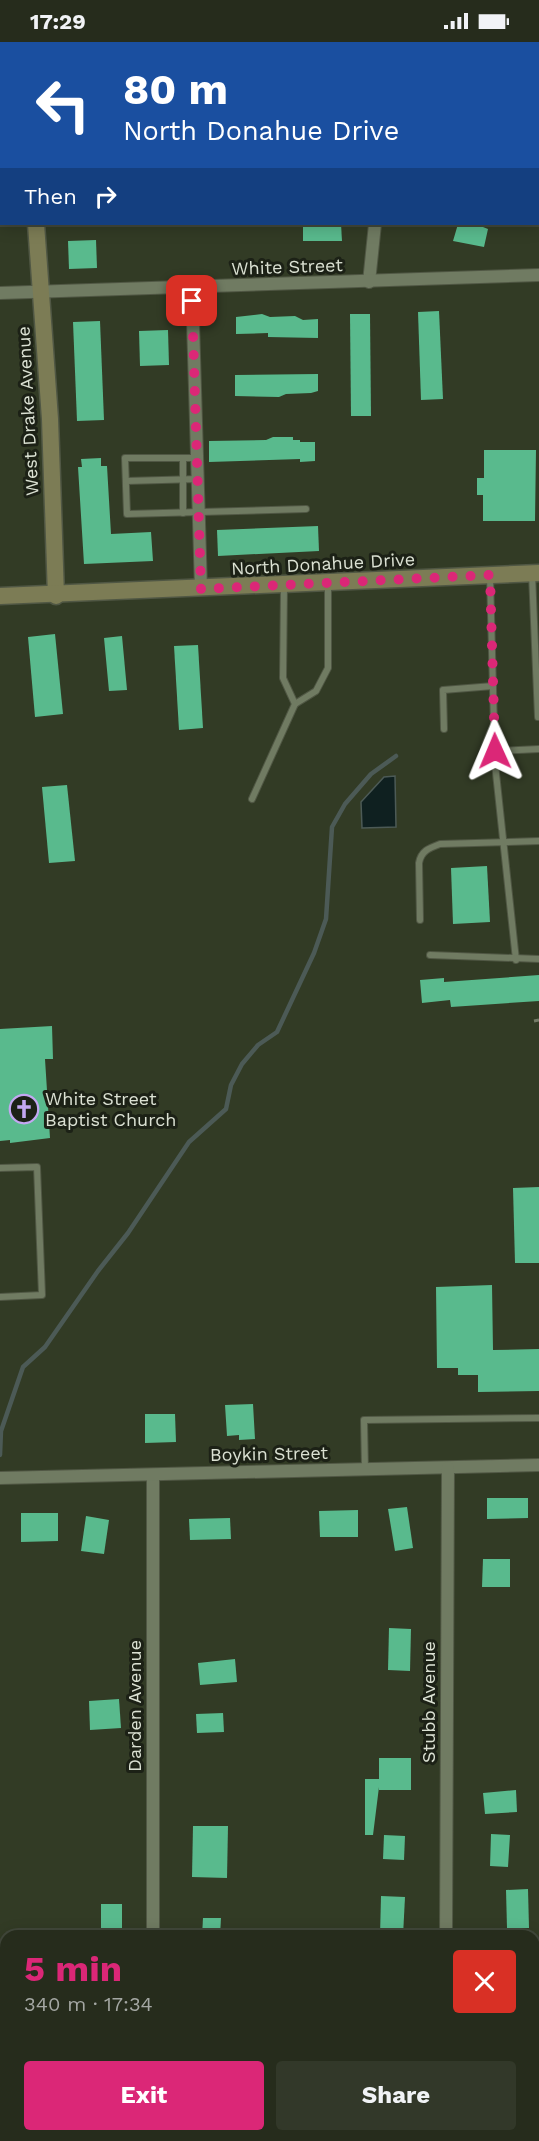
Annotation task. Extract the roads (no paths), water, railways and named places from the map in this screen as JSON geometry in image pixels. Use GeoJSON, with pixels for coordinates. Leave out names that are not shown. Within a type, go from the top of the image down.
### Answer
{"type":"FeatureCollection","features":[{"type":"Feature","properties":{"kind":"street","name":"West Drake Avenue"},"geometry":{"type":"LineString","coordinates":[[36,225],[50,418],[56,596]]}},
{"type":"Feature","properties":{"kind":"street"},"geometry":{"type":"LineString","coordinates":[[369,282],[375,225]]}},
{"type":"Feature","properties":{"kind":"street","name":"White Street"},"geometry":{"type":"LineString","coordinates":[[0,293],[192,289],[539,275]]}},
{"type":"Feature","properties":{"kind":"street"},"geometry":{"type":"LineString","coordinates":[[192,289],[201,589]]}},
{"type":"Feature","properties":{"kind":"street","name":"North Donahue Drive"},"geometry":{"type":"LineString","coordinates":[[0,596],[56,596],[536,574]]}},
{"type":"Feature","properties":{"kind":"street","name":"Boykin Street"},"geometry":{"type":"LineString","coordinates":[[0,1478],[539,1465]]}},
{"type":"Feature","properties":{"kind":"street","name":"Stubb Avenue"},"geometry":{"type":"LineString","coordinates":[[446,1930],[448,1468]]}},
{"type":"Feature","properties":{"kind":"street","name":"Darden Avenue"},"geometry":{"type":"LineString","coordinates":[[153,1475],[153,1930]]}},
{"type":"Feature","properties":{"kind":"lane"},"geometry":{"type":"LineString","coordinates":[[198,458],[125,458],[127,514],[306,509]]}},
{"type":"Feature","properties":{"kind":"lane"},"geometry":{"type":"LineString","coordinates":[[183,458],[183,513]]}},
{"type":"Feature","properties":{"kind":"lane"},"geometry":{"type":"LineString","coordinates":[[126,481],[198,479]]}},
{"type":"Feature","properties":{"kind":"lane"},"geometry":{"type":"LineString","coordinates":[[536,574],[538,717]]}},
{"type":"Feature","properties":{"kind":"lane"},"geometry":{"type":"LineString","coordinates":[[490,575],[495,751],[516,960]]}},
{"type":"Feature","properties":{"kind":"lane"},"geometry":{"type":"LineString","coordinates":[[252,799],[295,704],[316,691],[328,668],[328,583]]}},
{"type":"Feature","properties":{"kind":"lane"},"geometry":{"type":"LineString","coordinates":[[284,585],[283,678],[295,704]]}},
{"type":"Feature","properties":{"kind":"lane"},"geometry":{"type":"LineString","coordinates":[[444,729],[443,690],[493,686]]}},
{"type":"Feature","properties":{"kind":"lane"},"geometry":{"type":"LineString","coordinates":[[495,751],[539,749]]}},
{"type":"Feature","properties":{"kind":"lane"},"geometry":{"type":"LineString","coordinates":[[420,920],[419,863],[420,856],[428,848],[440,844],[539,841]]}},
{"type":"Feature","properties":{"kind":"lane"},"geometry":{"type":"LineString","coordinates":[[430,955],[516,960],[539,959]]}},
{"type":"Feature","properties":{"kind":"lane"},"geometry":{"type":"LineString","coordinates":[[0,1168],[37,1167],[42,1295],[0,1297]]}},
{"type":"Feature","properties":{"kind":"lane"},"geometry":{"type":"LineString","coordinates":[[365,1470],[364,1420],[539,1418]]}},
{"type":"Feature","properties":{"kind":"waterway"},"geometry":{"type":"LineString","coordinates":[[0,1455],[1,1431],[23,1367],[45,1347],[98,1271],[128,1233],[189,1142],[226,1109],[231,1085],[242,1064],[258,1045],[277,1032],[314,953],[326,919],[332,827],[345,804],[371,774],[396,756]]}},
{"type":"Feature","properties":{"kind":"place","name":"White Street Baptist Church"},"geometry":{"type":"Point","coordinates":[24,1109]}}]}
